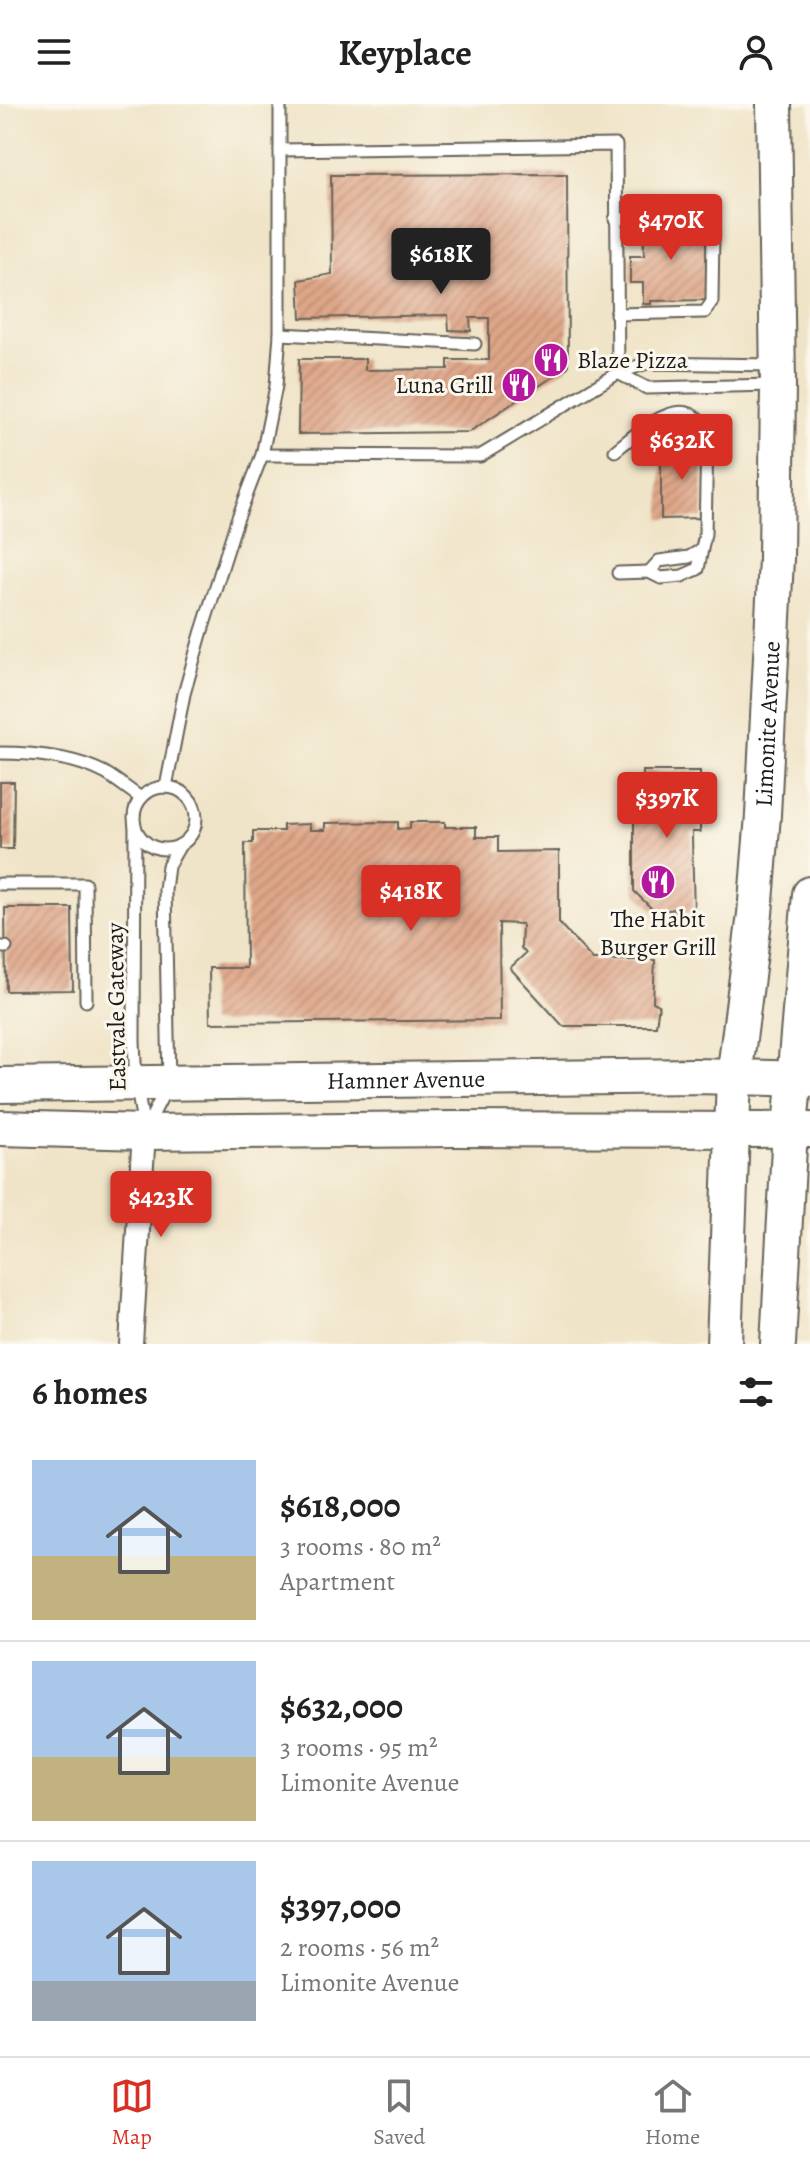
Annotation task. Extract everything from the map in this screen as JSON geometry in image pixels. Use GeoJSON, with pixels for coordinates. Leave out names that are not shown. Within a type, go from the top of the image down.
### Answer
{"type":"FeatureCollection","features":[{"type":"Feature","properties":{"kind":"main road","name":"Limonite Avenue"},"geometry":{"type":"LineString","coordinates":[[724,1344],[734,1078],[755,914],[776,559],[778,375],[774,104]]}},
{"type":"Feature","properties":{"kind":"main road"},"geometry":{"type":"LineString","coordinates":[[778,1344],[800,1130],[810,894]]}},
{"type":"Feature","properties":{"kind":"main road","name":"Hamner Avenue"},"geometry":{"type":"LineString","coordinates":[[0,1085],[663,1077],[802,1080]]}},
{"type":"Feature","properties":{"kind":"main road","name":"Hamner Avenue"},"geometry":{"type":"LineString","coordinates":[[0,1128],[144,1132],[800,1130]]}},
{"type":"Feature","properties":{"kind":"street"},"geometry":{"type":"LineString","coordinates":[[131,1344],[144,1132]]}},
{"type":"Feature","properties":{"kind":"lane"},"geometry":{"type":"LineString","coordinates":[[166,787],[184,694],[237,520],[262,455],[276,386],[280,334],[280,104]]}},
{"type":"Feature","properties":{"kind":"lane"},"geometry":{"type":"LineString","coordinates":[[280,150],[616,145],[618,373]]}},
{"type":"Feature","properties":{"kind":"lane"},"geometry":{"type":"LineString","coordinates":[[615,219],[697,217],[711,223],[713,231],[712,302],[705,312],[616,314]]}},
{"type":"Feature","properties":{"kind":"lane"},"geometry":{"type":"LineString","coordinates":[[280,334],[475,344]]}},
{"type":"Feature","properties":{"kind":"lane"},"geometry":{"type":"LineString","coordinates":[[262,455],[480,456],[618,373],[647,363],[778,375]]}},
{"type":"Feature","properties":{"kind":"lane"},"geometry":{"type":"LineString","coordinates":[[618,373],[647,388],[778,375]]}},
{"type":"Feature","properties":{"kind":"lane"},"geometry":{"type":"LineString","coordinates":[[615,451],[654,419],[664,415],[696,417],[704,427],[707,438],[705,534],[698,569],[682,576],[661,578],[649,572],[618,573]]}},
{"type":"Feature","properties":{"kind":"lane"},"geometry":{"type":"LineString","coordinates":[[649,572],[659,561],[689,557],[701,550]]}},
{"type":"Feature","properties":{"kind":"lane"},"geometry":{"type":"LineString","coordinates":[[0,753],[27,753],[65,760],[103,772],[141,798]]}},
{"type":"Feature","properties":{"kind":"lane"},"geometry":{"type":"LineString","coordinates":[[166,787],[185,795],[195,812],[193,831],[180,845],[161,849],[144,842],[134,816],[141,798],[148,792],[166,787]]}},
{"type":"Feature","properties":{"kind":"lane","name":"Eastvale Gateway"},"geometry":{"type":"LineString","coordinates":[[135,825],[153,1083],[144,1132]]}},
{"type":"Feature","properties":{"kind":"lane","name":"Eastvale Gateway"},"geometry":{"type":"LineString","coordinates":[[144,1132],[153,1083],[168,866],[180,845]]}},
{"type":"Feature","properties":{"kind":"lane"},"geometry":{"type":"LineString","coordinates":[[0,884],[85,884],[86,1001]]}},
{"type":"Feature","properties":{"kind":"lane"},"geometry":{"type":"LineString","coordinates":[[73,947],[86,948]]}},
{"type":"Feature","properties":{"kind":"building"},"geometry":{"type":"Polygon","coordinates":[[[567,174],[568,367],[469,432],[298,434],[299,359],[365,359],[365,370],[448,369],[448,360],[489,360],[489,318],[470,318],[471,331],[449,330],[448,315],[301,318],[299,280],[332,274],[331,175],[567,174]]]}},
{"type":"Feature","properties":{"kind":"building"},"geometry":{"type":"Polygon","coordinates":[[[643,206],[657,206],[657,227],[706,226],[707,300],[651,301],[651,304],[643,304],[643,283],[630,283],[630,256],[644,256],[643,206]]]}},
{"type":"Feature","properties":{"kind":"building"},"geometry":{"type":"Polygon","coordinates":[[[693,445],[703,453],[703,518],[661,519],[661,446],[693,445]]]}},
{"type":"Feature","properties":{"kind":"building"},"geometry":{"type":"Polygon","coordinates":[[[643,771],[700,771],[700,832],[692,832],[694,913],[676,913],[676,909],[655,912],[634,891],[634,818],[642,818],[643,771]]]}},
{"type":"Feature","properties":{"kind":"building"},"geometry":{"type":"Polygon","coordinates":[[[0,782],[14,782],[13,849],[0,849],[0,782]]]}},
{"type":"Feature","properties":{"kind":"building"},"geometry":{"type":"Polygon","coordinates":[[[398,822],[398,829],[410,828],[410,822],[445,822],[445,827],[476,827],[476,837],[498,837],[498,852],[559,851],[559,923],[593,960],[655,960],[653,1002],[659,1005],[656,1026],[563,1026],[510,968],[526,953],[521,948],[522,924],[499,923],[500,1020],[210,1023],[209,968],[246,968],[245,843],[253,843],[253,831],[283,831],[283,825],[310,824],[310,830],[325,830],[325,823],[398,822]]]}},
{"type":"Feature","properties":{"kind":"building"},"geometry":{"type":"Polygon","coordinates":[[[5,908],[72,908],[73,990],[6,991],[5,908]]]}},
{"type":"Feature","properties":{"kind":"place","name":"Blaze Pizza"},"geometry":{"type":"Point","coordinates":[551,360]}},
{"type":"Feature","properties":{"kind":"place","name":"Luna Grill"},"geometry":{"type":"Point","coordinates":[519,385]}},
{"type":"Feature","properties":{"kind":"place","name":"The Habit Burger Grill"},"geometry":{"type":"Point","coordinates":[658,882]}}]}
